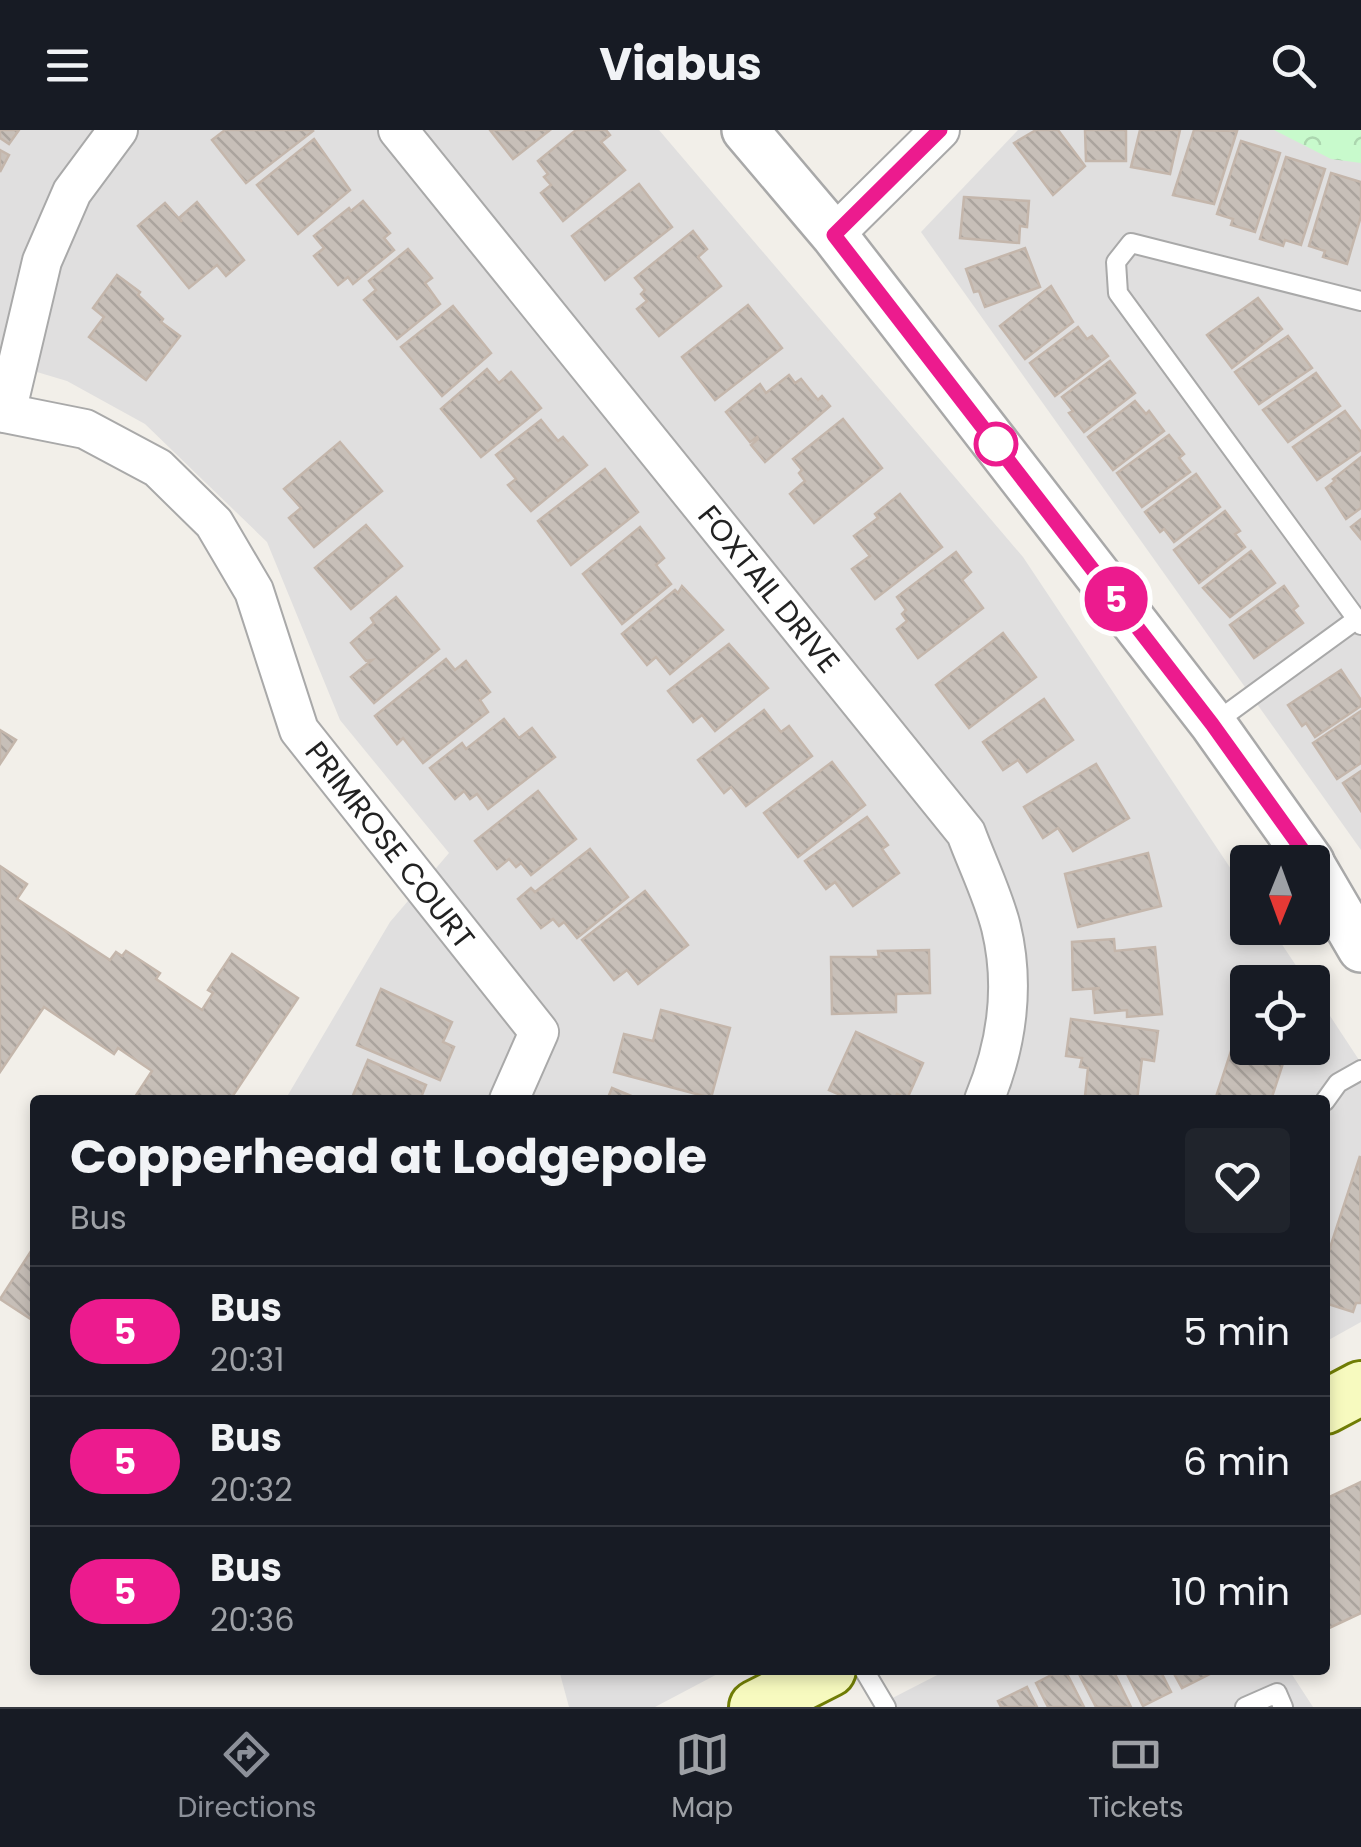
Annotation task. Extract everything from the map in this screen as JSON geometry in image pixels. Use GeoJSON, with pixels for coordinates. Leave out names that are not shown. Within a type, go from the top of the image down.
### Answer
{"type":"FeatureCollection","features":[{"type":"Feature","properties":{"kind":"main road"},"geometry":{"type":"LineString","coordinates":[[1330,1404],[1361,1388]]}},
{"type":"Feature","properties":{"kind":"main road"},"geometry":{"type":"LineString","coordinates":[[756,1707],[819,1675]]}},
{"type":"Feature","properties":{"kind":"street"},"geometry":{"type":"LineString","coordinates":[[3,412],[42,262],[72,192],[118,130]]}},
{"type":"Feature","properties":{"kind":"street","name":"FOXTAIL DRIVE"},"geometry":{"type":"LineString","coordinates":[[398,130],[966,833],[1001,926],[1010,993],[998,1067],[986,1095]]}},
{"type":"Feature","properties":{"kind":"street"},"geometry":{"type":"LineString","coordinates":[[745,130],[834,235],[1212,724],[1298,845]]}},
{"type":"Feature","properties":{"kind":"street"},"geometry":{"type":"LineString","coordinates":[[834,235],[940,130]]}},
{"type":"Feature","properties":{"kind":"street","name":"PRIMROSE COURT"},"geometry":{"type":"LineString","coordinates":[[3,412],[85,429],[158,468],[214,523],[254,591],[299,730],[538,1032],[511,1095]]}},
{"type":"Feature","properties":{"kind":"street"},"geometry":{"type":"LineString","coordinates":[[1330,895],[1361,948]]}},
{"type":"Feature","properties":{"kind":"lane"},"geometry":{"type":"LineString","coordinates":[[1212,724],[1359,622],[1118,293],[1116,262],[1131,242],[1361,301]]}},
{"type":"Feature","properties":{"kind":"lane"},"geometry":{"type":"LineString","coordinates":[[1330,1095],[1338,1083],[1361,1070]]}},
{"type":"Feature","properties":{"kind":"lane"},"geometry":{"type":"LineString","coordinates":[[867,1675],[886,1707]]}},
{"type":"Feature","properties":{"kind":"lane"},"geometry":{"type":"LineString","coordinates":[[1246,1707],[1277,1693],[1283,1707]]}},
{"type":"Feature","properties":{"kind":"shaded area"},"geometry":{"type":"Polygon","coordinates":[[[0,130],[659,130],[1023,557],[1230,868],[1230,945],[1282,945],[1296,965],[1230,965],[1230,1065],[1330,1065],[1330,1016],[1361,1063],[1361,1322],[1330,1339],[1330,1095],[288,1095],[390,922],[449,853],[340,720],[267,542],[145,424],[67,381],[0,361],[0,130]]]}},
{"type":"Feature","properties":{"kind":"shaded area"},"geometry":{"type":"Polygon","coordinates":[[[1018,130],[1325,130],[1361,143],[1361,850],[921,232],[1018,130]]]}},
{"type":"Feature","properties":{"kind":"shaded area"},"geometry":{"type":"Polygon","coordinates":[[[560,1675],[716,1675],[655,1707],[569,1707],[560,1675]]]}},
{"type":"Feature","properties":{"kind":"shaded area"},"geometry":{"type":"Polygon","coordinates":[[[937,1675],[1292,1675],[1313,1707],[875,1707],[937,1675]]]}},
{"type":"Feature","properties":{"kind":"green space"},"geometry":{"type":"Polygon","coordinates":[[[1274,130],[1361,130],[1361,163],[1331,159],[1274,130]]]}},
{"type":"Feature","properties":{"kind":"building"},"geometry":{"type":"Polygon","coordinates":[[[0,130],[19,130],[9,144],[0,138],[0,130]]]}},
{"type":"Feature","properties":{"kind":"building"},"geometry":{"type":"Polygon","coordinates":[[[225,130],[313,131],[246,183],[212,140],[225,130]]]}},
{"type":"Feature","properties":{"kind":"building"},"geometry":{"type":"Polygon","coordinates":[[[490,130],[550,130],[513,159],[490,130]]]}},
{"type":"Feature","properties":{"kind":"building"},"geometry":{"type":"Polygon","coordinates":[[[576,130],[606,130],[610,135],[601,142],[625,170],[563,221],[541,193],[551,185],[538,161],[576,130]]]}},
{"type":"Feature","properties":{"kind":"building"},"geometry":{"type":"Polygon","coordinates":[[[1036,130],[1058,130],[1085,166],[1053,195],[1014,143],[1036,130]]]}},
{"type":"Feature","properties":{"kind":"building"},"geometry":{"type":"Polygon","coordinates":[[[1085,130],[1126,130],[1126,161],[1086,161],[1085,130]]]}},
{"type":"Feature","properties":{"kind":"building"},"geometry":{"type":"Polygon","coordinates":[[[1140,130],[1180,130],[1170,174],[1131,167],[1140,130]]]}},
{"type":"Feature","properties":{"kind":"building"},"geometry":{"type":"Polygon","coordinates":[[[1194,130],[1237,131],[1214,204],[1173,195],[1194,130]]]}},
{"type":"Feature","properties":{"kind":"building"},"geometry":{"type":"Polygon","coordinates":[[[314,139],[350,190],[298,234],[257,185],[314,139]]]}},
{"type":"Feature","properties":{"kind":"building"},"geometry":{"type":"Polygon","coordinates":[[[1241,141],[1280,153],[1255,232],[1231,225],[1233,219],[1217,214],[1241,141]]]}},
{"type":"Feature","properties":{"kind":"building"},"geometry":{"type":"Polygon","coordinates":[[[0,150],[9,155],[0,172],[0,150]]]}},
{"type":"Feature","properties":{"kind":"building"},"geometry":{"type":"Polygon","coordinates":[[[1286,157],[1325,169],[1301,245],[1285,240],[1283,246],[1260,239],[1286,157]]]}},
{"type":"Feature","properties":{"kind":"building"},"geometry":{"type":"Polygon","coordinates":[[[1331,173],[1361,182],[1361,216],[1347,264],[1323,257],[1325,251],[1309,246],[1331,173]]]}},
{"type":"Feature","properties":{"kind":"building"},"geometry":{"type":"Polygon","coordinates":[[[639,184],[672,227],[605,280],[572,236],[639,184]]]}},
{"type":"Feature","properties":{"kind":"building"},"geometry":{"type":"Polygon","coordinates":[[[964,197],[1029,201],[1027,227],[1020,226],[1019,243],[960,238],[964,197]]]}},
{"type":"Feature","properties":{"kind":"building"},"geometry":{"type":"Polygon","coordinates":[[[363,201],[390,233],[384,238],[394,250],[353,284],[348,277],[338,285],[314,256],[324,248],[314,236],[363,201]]]}},
{"type":"Feature","properties":{"kind":"building"},"geometry":{"type":"Polygon","coordinates":[[[197,202],[244,260],[226,276],[217,265],[189,288],[138,226],[165,203],[182,222],[179,218],[197,202]]]}},
{"type":"Feature","properties":{"kind":"building"},"geometry":{"type":"Polygon","coordinates":[[[693,231],[707,249],[698,257],[721,286],[659,336],[637,309],[647,301],[641,294],[645,290],[635,278],[693,231]]]}},
{"type":"Feature","properties":{"kind":"building"},"geometry":{"type":"Polygon","coordinates":[[[1025,248],[1040,287],[985,307],[979,291],[974,292],[966,269],[1025,248]]]}},
{"type":"Feature","properties":{"kind":"building"},"geometry":{"type":"Polygon","coordinates":[[[408,249],[432,278],[425,283],[440,304],[397,339],[364,300],[376,290],[369,281],[408,249]]]}},
{"type":"Feature","properties":{"kind":"building"},"geometry":{"type":"Polygon","coordinates":[[[117,275],[140,292],[138,295],[163,319],[161,322],[180,336],[146,380],[89,337],[104,317],[93,308],[117,275]]]}},
{"type":"Feature","properties":{"kind":"building"},"geometry":{"type":"Polygon","coordinates":[[[1051,286],[1073,322],[1025,359],[1000,326],[1051,286]]]}},
{"type":"Feature","properties":{"kind":"building"},"geometry":{"type":"Polygon","coordinates":[[[1258,298],[1282,329],[1232,368],[1207,335],[1258,298]]]}},
{"type":"Feature","properties":{"kind":"building"},"geometry":{"type":"Polygon","coordinates":[[[748,305],[782,348],[715,400],[682,357],[748,305]]]}},
{"type":"Feature","properties":{"kind":"building"},"geometry":{"type":"Polygon","coordinates":[[[453,306],[491,353],[442,396],[401,347],[453,306]]]}},
{"type":"Feature","properties":{"kind":"building"},"geometry":{"type":"Polygon","coordinates":[[[1078,327],[1087,339],[1092,336],[1108,356],[1055,396],[1030,363],[1078,327]]]}},
{"type":"Feature","properties":{"kind":"building"},"geometry":{"type":"Polygon","coordinates":[[[1288,336],[1312,368],[1259,404],[1235,372],[1288,336]]]}},
{"type":"Feature","properties":{"kind":"building"},"geometry":{"type":"Polygon","coordinates":[[[1110,361],[1135,393],[1084,432],[1062,397],[1110,361]]]}},
{"type":"Feature","properties":{"kind":"building"},"geometry":{"type":"Polygon","coordinates":[[[487,369],[499,383],[511,372],[541,408],[481,457],[441,409],[487,369]]]}},
{"type":"Feature","properties":{"kind":"building"},"geometry":{"type":"Polygon","coordinates":[[[1316,373],[1340,406],[1288,442],[1263,410],[1316,373]]]}},
{"type":"Feature","properties":{"kind":"building"},"geometry":{"type":"Polygon","coordinates":[[[789,375],[795,383],[801,379],[818,400],[822,396],[830,406],[765,462],[751,445],[757,437],[750,442],[726,412],[760,384],[766,393],[789,375]]]}},
{"type":"Feature","properties":{"kind":"building"},"geometry":{"type":"Polygon","coordinates":[[[1135,401],[1146,414],[1149,411],[1164,431],[1113,470],[1088,437],[1135,401]]]}},
{"type":"Feature","properties":{"kind":"building"},"geometry":{"type":"Polygon","coordinates":[[[1345,411],[1361,432],[1361,450],[1317,480],[1293,447],[1345,411]]]}},
{"type":"Feature","properties":{"kind":"building"},"geometry":{"type":"Polygon","coordinates":[[[843,419],[882,468],[814,523],[790,494],[805,481],[793,459],[843,419]]]}},
{"type":"Feature","properties":{"kind":"building"},"geometry":{"type":"Polygon","coordinates":[[[541,420],[558,441],[563,437],[587,465],[531,511],[508,485],[516,479],[496,455],[541,420]]]}},
{"type":"Feature","properties":{"kind":"building"},"geometry":{"type":"Polygon","coordinates":[[[1169,435],[1184,454],[1179,458],[1190,472],[1142,507],[1117,473],[1169,435]]]}},
{"type":"Feature","properties":{"kind":"building"},"geometry":{"type":"Polygon","coordinates":[[[340,442],[382,491],[314,547],[289,518],[301,508],[284,489],[340,442]]]}},
{"type":"Feature","properties":{"kind":"building"},"geometry":{"type":"Polygon","coordinates":[[[1361,457],[1361,508],[1346,519],[1326,488],[1361,457]]]}},
{"type":"Feature","properties":{"kind":"building"},"geometry":{"type":"Polygon","coordinates":[[[605,469],[638,512],[571,565],[538,521],[605,469]]]}},
{"type":"Feature","properties":{"kind":"building"},"geometry":{"type":"Polygon","coordinates":[[[1196,474],[1220,507],[1174,542],[1164,529],[1160,532],[1145,512],[1196,474]]]}},
{"type":"Feature","properties":{"kind":"building"},"geometry":{"type":"Polygon","coordinates":[[[900,494],[942,547],[875,599],[852,569],[870,556],[854,536],[900,494]]]}},
{"type":"Feature","properties":{"kind":"building"},"geometry":{"type":"Polygon","coordinates":[[[1225,511],[1240,531],[1235,534],[1245,547],[1199,583],[1174,550],[1225,511]]]}},
{"type":"Feature","properties":{"kind":"building"},"geometry":{"type":"Polygon","coordinates":[[[1361,519],[1361,539],[1351,527],[1361,519]]]}},
{"type":"Feature","properties":{"kind":"building"},"geometry":{"type":"Polygon","coordinates":[[[366,525],[402,566],[351,609],[315,568],[366,525]]]}},
{"type":"Feature","properties":{"kind":"building"},"geometry":{"type":"Polygon","coordinates":[[[640,527],[664,558],[656,565],[671,584],[622,624],[583,574],[640,527]]]}},
{"type":"Feature","properties":{"kind":"building"},"geometry":{"type":"Polygon","coordinates":[[[1251,551],[1275,583],[1230,617],[1203,588],[1251,551]]]}},
{"type":"Feature","properties":{"kind":"building"},"geometry":{"type":"Polygon","coordinates":[[[956,552],[971,572],[962,580],[983,608],[918,658],[897,629],[907,621],[902,614],[906,610],[897,597],[956,552]]]}},
{"type":"Feature","properties":{"kind":"building"},"geometry":{"type":"Polygon","coordinates":[[[682,586],[723,630],[670,674],[656,657],[647,665],[622,634],[682,586]]]}},
{"type":"Feature","properties":{"kind":"building"},"geometry":{"type":"Polygon","coordinates":[[[1284,586],[1298,606],[1293,610],[1303,623],[1254,658],[1230,625],[1284,586]]]}},
{"type":"Feature","properties":{"kind":"building"},"geometry":{"type":"Polygon","coordinates":[[[396,597],[439,649],[374,703],[351,677],[372,660],[366,661],[351,643],[374,623],[371,618],[396,597]]]}},
{"type":"Feature","properties":{"kind":"building"},"geometry":{"type":"Polygon","coordinates":[[[1003,633],[1036,677],[969,728],[936,685],[1003,633]]]}},
{"type":"Feature","properties":{"kind":"building"},"geometry":{"type":"Polygon","coordinates":[[[729,644],[768,688],[715,731],[702,715],[693,722],[668,691],[729,644]]]}},
{"type":"Feature","properties":{"kind":"building"},"geometry":{"type":"Polygon","coordinates":[[[446,659],[455,670],[466,661],[490,692],[480,700],[488,712],[423,763],[403,738],[397,744],[375,716],[446,659]]]}},
{"type":"Feature","properties":{"kind":"building"},"geometry":{"type":"Polygon","coordinates":[[[1341,670],[1361,706],[1315,737],[1288,705],[1341,670]]]}},
{"type":"Feature","properties":{"kind":"building"},"geometry":{"type":"Polygon","coordinates":[[[1044,699],[1073,740],[1027,772],[1018,760],[1003,770],[983,742],[1044,699]]]}},
{"type":"Feature","properties":{"kind":"building"},"geometry":{"type":"Polygon","coordinates":[[[764,710],[781,732],[789,726],[812,756],[746,806],[731,787],[724,793],[698,760],[764,710]]]}},
{"type":"Feature","properties":{"kind":"building"},"geometry":{"type":"Polygon","coordinates":[[[1361,711],[1361,763],[1337,779],[1313,743],[1361,711]]]}},
{"type":"Feature","properties":{"kind":"building"},"geometry":{"type":"Polygon","coordinates":[[[504,719],[519,738],[532,728],[555,757],[488,809],[477,794],[470,799],[464,791],[455,799],[430,768],[462,743],[466,749],[504,719]]]}},
{"type":"Feature","properties":{"kind":"building"},"geometry":{"type":"Polygon","coordinates":[[[0,730],[16,740],[0,764],[0,730]]]}},
{"type":"Feature","properties":{"kind":"building"},"geometry":{"type":"Polygon","coordinates":[[[832,762],[865,805],[798,857],[764,813],[832,762]]]}},
{"type":"Feature","properties":{"kind":"building"},"geometry":{"type":"Polygon","coordinates":[[[1096,764],[1129,818],[1073,851],[1058,828],[1043,838],[1024,807],[1096,764]]]}},
{"type":"Feature","properties":{"kind":"building"},"geometry":{"type":"Polygon","coordinates":[[[1361,771],[1361,811],[1343,783],[1361,771]]]}},
{"type":"Feature","properties":{"kind":"building"},"geometry":{"type":"Polygon","coordinates":[[[538,791],[576,839],[531,875],[521,863],[516,867],[509,859],[497,869],[475,841],[538,791]]]}},
{"type":"Feature","properties":{"kind":"building"},"geometry":{"type":"Polygon","coordinates":[[[867,817],[888,845],[882,849],[899,873],[853,906],[835,882],[826,889],[805,861],[867,817]]]}},
{"type":"Feature","properties":{"kind":"building"},"geometry":{"type":"Polygon","coordinates":[[[590,849],[628,897],[577,938],[564,922],[559,926],[553,919],[541,928],[518,899],[531,888],[535,892],[590,849]]]}},
{"type":"Feature","properties":{"kind":"building"},"geometry":{"type":"Polygon","coordinates":[[[1148,853],[1161,906],[1078,927],[1065,874],[1148,853]]]}},
{"type":"Feature","properties":{"kind":"building"},"geometry":{"type":"Polygon","coordinates":[[[0,866],[27,884],[17,899],[110,960],[116,952],[122,956],[126,951],[160,973],[156,979],[202,1010],[213,993],[208,990],[232,954],[298,998],[233,1095],[136,1095],[152,1071],[118,1048],[114,1054],[44,1007],[0,1072],[0,866]]]}},
{"type":"Feature","properties":{"kind":"building"},"geometry":{"type":"Polygon","coordinates":[[[645,891],[688,945],[638,984],[627,970],[614,980],[582,940],[645,891]]]}},
{"type":"Feature","properties":{"kind":"building"},"geometry":{"type":"Polygon","coordinates":[[[1114,939],[1115,951],[1155,947],[1162,1014],[1127,1017],[1127,1010],[1095,1013],[1093,990],[1100,988],[1073,990],[1072,942],[1114,939]]]}},
{"type":"Feature","properties":{"kind":"building"},"geometry":{"type":"Polygon","coordinates":[[[929,950],[930,993],[896,994],[896,1012],[832,1014],[831,957],[879,957],[878,951],[929,950]]]}},
{"type":"Feature","properties":{"kind":"building"},"geometry":{"type":"Polygon","coordinates":[[[381,989],[452,1022],[443,1042],[454,1047],[440,1080],[357,1045],[381,989]]]}},
{"type":"Feature","properties":{"kind":"building"},"geometry":{"type":"Polygon","coordinates":[[[661,1010],[730,1028],[712,1095],[614,1072],[624,1034],[653,1041],[661,1010]]]}},
{"type":"Feature","properties":{"kind":"building"},"geometry":{"type":"Polygon","coordinates":[[[1071,1019],[1158,1031],[1154,1061],[1142,1059],[1138,1095],[1085,1095],[1088,1068],[1080,1067],[1082,1058],[1066,1056],[1071,1019]]]}},
{"type":"Feature","properties":{"kind":"building"},"geometry":{"type":"Polygon","coordinates":[[[856,1032],[923,1063],[909,1095],[840,1095],[829,1090],[856,1032]]]}},
{"type":"Feature","properties":{"kind":"building"},"geometry":{"type":"Polygon","coordinates":[[[1230,1054],[1230,1065],[1282,1065],[1273,1095],[1217,1095],[1230,1054]]]}},
{"type":"Feature","properties":{"kind":"building"},"geometry":{"type":"Polygon","coordinates":[[[368,1060],[426,1085],[422,1095],[353,1095],[368,1060]]]}},
{"type":"Feature","properties":{"kind":"building"},"geometry":{"type":"Polygon","coordinates":[[[612,1088],[629,1095],[609,1095],[612,1088]]]}},
{"type":"Feature","properties":{"kind":"building"},"geometry":{"type":"Polygon","coordinates":[[[1360,1156],[1361,1303],[1356,1303],[1353,1312],[1330,1305],[1330,1248],[1360,1156]]]}},
{"type":"Feature","properties":{"kind":"building"},"geometry":{"type":"Polygon","coordinates":[[[30,1253],[30,1319],[0,1299],[30,1253]]]}},
{"type":"Feature","properties":{"kind":"building"},"geometry":{"type":"Polygon","coordinates":[[[1361,1482],[1361,1613],[1330,1628],[1330,1497],[1361,1482]]]}},
{"type":"Feature","properties":{"kind":"building"},"geometry":{"type":"Polygon","coordinates":[[[1051,1675],[1068,1675],[1084,1707],[1048,1707],[1036,1683],[1051,1675]]]}},
{"type":"Feature","properties":{"kind":"building"},"geometry":{"type":"Polygon","coordinates":[[[1080,1675],[1115,1675],[1131,1707],[1096,1707],[1080,1675]]]}},
{"type":"Feature","properties":{"kind":"building"},"geometry":{"type":"Polygon","coordinates":[[[1128,1675],[1162,1675],[1171,1692],[1143,1706],[1128,1675]]]}},
{"type":"Feature","properties":{"kind":"building"},"geometry":{"type":"Polygon","coordinates":[[[1175,1675],[1208,1675],[1182,1688],[1175,1675]]]}},
{"type":"Feature","properties":{"kind":"building"},"geometry":{"type":"Polygon","coordinates":[[[1027,1687],[1037,1707],[1001,1707],[998,1701],[1027,1687]]]}},
{"type":"Feature","properties":{"kind":"bus line","name":"5"},"geometry":{"type":"LineString","coordinates":[[940,130],[834,235],[1212,724],[1299,845]]}}]}
